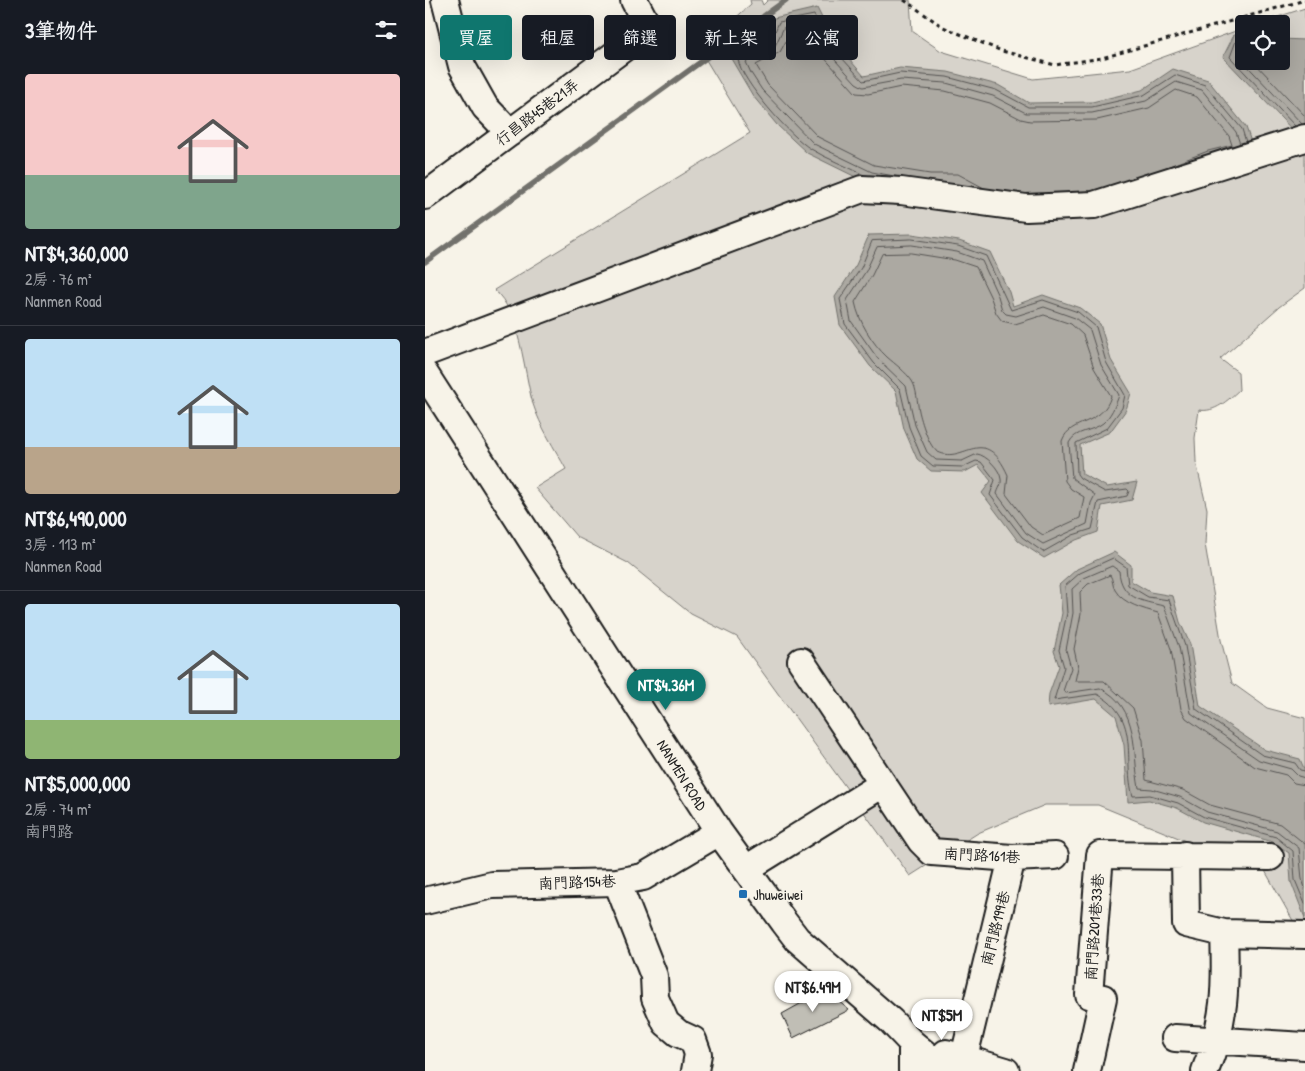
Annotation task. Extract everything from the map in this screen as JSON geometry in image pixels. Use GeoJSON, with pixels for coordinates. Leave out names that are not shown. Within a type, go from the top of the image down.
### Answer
{"type":"FeatureCollection","features":[{"type":"Feature","properties":{"kind":"street"},"geometry":{"type":"LineString","coordinates":[[445,0],[462,66],[485,107],[510,133]]}},
{"type":"Feature","properties":{"kind":"street","name":"行昌路45巷21弄"},"geometry":{"type":"LineString","coordinates":[[425,196],[649,29],[634,0]]}},
{"type":"Feature","properties":{"kind":"street"},"geometry":{"type":"LineString","coordinates":[[425,354],[863,189],[901,191],[1026,208],[1093,205],[1305,138]]}},
{"type":"Feature","properties":{"kind":"street","name":"NANMEN ROAD"},"geometry":{"type":"LineString","coordinates":[[425,374],[719,832],[797,939],[891,1021],[912,1043],[955,1064]]}},
{"type":"Feature","properties":{"kind":"street","name":"南門路161巷"},"geometry":{"type":"LineString","coordinates":[[801,661],[921,841],[932,852],[1012,858],[1055,856]]}},
{"type":"Feature","properties":{"kind":"street"},"geometry":{"type":"LineString","coordinates":[[745,869],[883,784]]}},
{"type":"Feature","properties":{"kind":"street","name":"南門路154巷"},"geometry":{"type":"LineString","coordinates":[[425,901],[492,885],[617,882],[643,877],[719,832]]}},
{"type":"Feature","properties":{"kind":"street","name":"南門路201巷33巷"},"geometry":{"type":"LineString","coordinates":[[1087,1071],[1103,998],[1089,995],[1100,855],[1270,857]]}},
{"type":"Feature","properties":{"kind":"street"},"geometry":{"type":"LineString","coordinates":[[1185,855],[1186,924],[1225,933],[1305,935]]}},
{"type":"Feature","properties":{"kind":"street","name":"南門路199巷"},"geometry":{"type":"LineString","coordinates":[[955,1064],[1012,858]]}},
{"type":"Feature","properties":{"kind":"street"},"geometry":{"type":"LineString","coordinates":[[617,882],[654,976],[655,998],[666,1023],[678,1033],[693,1040],[698,1054],[695,1071]]}},
{"type":"Feature","properties":{"kind":"street"},"geometry":{"type":"LineString","coordinates":[[1205,1071],[1217,1041],[1226,989],[1225,933]]}},
{"type":"Feature","properties":{"kind":"street"},"geometry":{"type":"LineString","coordinates":[[1175,1038],[1305,1046]]}},
{"type":"Feature","properties":{"kind":"street"},"geometry":{"type":"LineString","coordinates":[[912,1043],[912,1071]]}},
{"type":"Feature","properties":{"kind":"street"},"geometry":{"type":"LineString","coordinates":[[955,1064],[1007,1071]]}},
{"type":"Feature","properties":{"kind":"path"},"geometry":{"type":"LineString","coordinates":[[904,0],[943,28],[1002,51],[1055,65],[1101,58],[1305,0]]}},
{"type":"Feature","properties":{"kind":"shaded area"},"geometry":{"type":"Polygon","coordinates":[[[750,0],[761,0],[763,5],[768,0],[910,0],[912,31],[941,51],[1033,79],[1130,69],[1235,31],[1235,70],[1290,70],[1290,15],[1284,15],[1305,8],[1305,288],[1279,307],[1220,359],[1238,372],[1239,390],[1216,408],[1199,410],[1195,438],[1196,462],[1207,509],[1205,544],[1221,640],[1232,683],[1267,708],[1305,718],[1305,942],[1264,869],[1225,857],[1098,805],[1045,805],[978,833],[910,876],[737,637],[691,614],[628,563],[577,537],[535,488],[566,469],[548,437],[533,404],[520,343],[510,312],[503,299],[494,290],[750,133],[706,60],[776,60],[776,15],[739,15],[751,4],[750,0]]]}},
{"type":"Feature","properties":{"kind":"water"},"geometry":{"type":"Polygon","coordinates":[[[817,8],[820,15],[787,15],[817,8]]]}},
{"type":"Feature","properties":{"kind":"water"},"geometry":{"type":"Polygon","coordinates":[[[786,15],[786,60],[850,60],[864,76],[900,68],[948,72],[998,85],[1029,103],[1092,102],[1142,90],[1173,69],[1208,80],[1246,127],[1257,160],[1092,212],[868,183],[807,153],[777,125],[753,96],[732,60],[776,60],[776,18],[786,15]]]}},
{"type":"Feature","properties":{"kind":"water"},"geometry":{"type":"Polygon","coordinates":[[[1234,35],[1235,35],[1235,70],[1223,57],[1234,35]]]}},
{"type":"Feature","properties":{"kind":"water"},"geometry":{"type":"Polygon","coordinates":[[[1290,39],[1305,40],[1305,140],[1301,139],[1235,70],[1290,70],[1290,39]]]}},
{"type":"Feature","properties":{"kind":"water"},"geometry":{"type":"Polygon","coordinates":[[[912,234],[959,241],[990,252],[1009,292],[1013,306],[1043,295],[1080,308],[1100,324],[1111,360],[1131,393],[1126,410],[1110,432],[1080,445],[1082,474],[1107,487],[1137,482],[1132,500],[1102,506],[1098,532],[1076,540],[1044,558],[1018,541],[982,493],[991,481],[978,465],[965,472],[931,471],[917,459],[904,429],[896,391],[870,366],[840,325],[835,297],[856,265],[869,235],[912,234]]]}},
{"type":"Feature","properties":{"kind":"water"},"geometry":{"type":"Polygon","coordinates":[[[1114,552],[1131,565],[1131,581],[1150,592],[1173,596],[1180,622],[1190,644],[1200,706],[1265,750],[1300,759],[1305,771],[1305,918],[1291,882],[1289,853],[1273,842],[1203,822],[1177,808],[1149,800],[1128,802],[1124,745],[1116,716],[1096,699],[1048,707],[1049,694],[1059,666],[1054,651],[1062,613],[1059,585],[1077,569],[1114,552]]]}},
{"type":"Feature","properties":{"kind":"building"},"geometry":{"type":"Polygon","coordinates":[[[825,990],[849,1010],[793,1038],[782,1014],[825,990]]]}},
{"type":"Feature","properties":{"kind":"waterway"},"geometry":{"type":"LineString","coordinates":[[425,262],[786,0]]}},
{"type":"Feature","properties":{"kind":"place","name":"Jhuweiwei"},"geometry":{"type":"Point","coordinates":[743,894]}}]}
